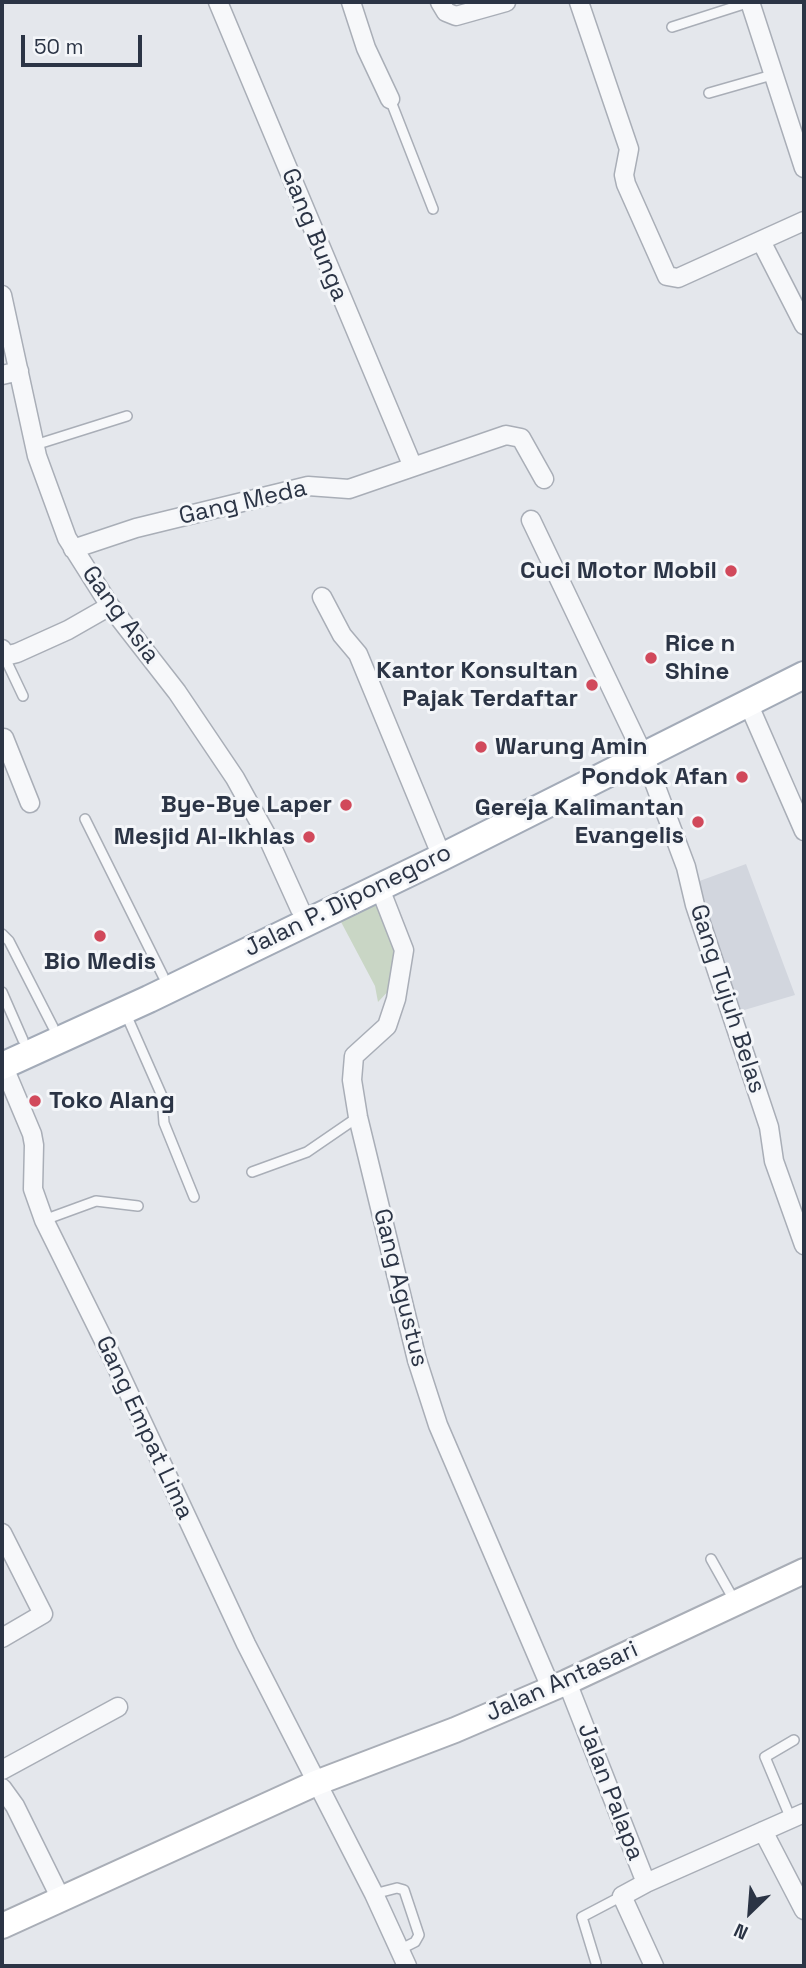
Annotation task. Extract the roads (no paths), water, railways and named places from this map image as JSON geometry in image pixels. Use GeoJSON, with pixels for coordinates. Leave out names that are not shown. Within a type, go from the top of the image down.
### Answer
{"type":"FeatureCollection","features":[{"type":"Feature","properties":{"kind":"main road","name":"Jalan P. Diponegoro"},"geometry":{"type":"LineString","coordinates":[[642,751],[804,663]]}},
{"type":"Feature","properties":{"kind":"main road","name":"Jalan P. Diponegoro"},"geometry":{"type":"LineString","coordinates":[[8,1056],[53,1027],[300,909],[439,850],[804,675]]}},
{"type":"Feature","properties":{"kind":"main road","name":"Jalan P. Diponegoro"},"geometry":{"type":"LineString","coordinates":[[8,1056],[124,1010],[379,886],[439,850]]}},
{"type":"Feature","properties":{"kind":"street","name":"Gang Bunga"},"geometry":{"type":"LineString","coordinates":[[218,2],[413,467]]}},
{"type":"Feature","properties":{"kind":"street"},"geometry":{"type":"LineString","coordinates":[[351,2],[366,48],[390,99]]}},
{"type":"Feature","properties":{"kind":"street"},"geometry":{"type":"LineString","coordinates":[[440,2],[446,12],[456,16],[506,2]]}},
{"type":"Feature","properties":{"kind":"street"},"geometry":{"type":"LineString","coordinates":[[579,2],[629,149],[624,175],[632,201],[662,270],[672,278],[804,221]]}},
{"type":"Feature","properties":{"kind":"street"},"geometry":{"type":"LineString","coordinates":[[750,2],[804,168]]}},
{"type":"Feature","properties":{"kind":"street"},"geometry":{"type":"LineString","coordinates":[[761,241],[804,325]]}},
{"type":"Feature","properties":{"kind":"street","name":"Gang Asia"},"geometry":{"type":"LineString","coordinates":[[2,295],[10,373],[46,484],[73,549],[110,606],[177,692],[235,778],[267,836],[300,909]]}},
{"type":"Feature","properties":{"kind":"street","name":"Gang Meda"},"geometry":{"type":"LineString","coordinates":[[73,549],[136,528],[308,485],[349,489],[511,434],[526,446],[544,479]]}},
{"type":"Feature","properties":{"kind":"street","name":"Gang Tujuh Belas"},"geometry":{"type":"LineString","coordinates":[[531,520],[642,751],[686,867],[695,905],[769,1127],[774,1161],[804,1245]]}},
{"type":"Feature","properties":{"kind":"street"},"geometry":{"type":"LineString","coordinates":[[322,597],[342,635],[358,654],[439,850]]}},
{"type":"Feature","properties":{"kind":"street"},"geometry":{"type":"LineString","coordinates":[[3,654],[68,630],[110,606]]}},
{"type":"Feature","properties":{"kind":"street"},"geometry":{"type":"LineString","coordinates":[[748,703],[800,808],[804,831]]}},
{"type":"Feature","properties":{"kind":"street"},"geometry":{"type":"LineString","coordinates":[[2,740],[4,738],[30,803]]}},
{"type":"Feature","properties":{"kind":"street","name":"Gang Agustus"},"geometry":{"type":"LineString","coordinates":[[379,886],[404,950],[396,999],[387,1026],[355,1056],[352,1080],[358,1117],[417,1360],[432,1405],[559,1685]]}},
{"type":"Feature","properties":{"kind":"street","name":"Gang Empat Lima"},"geometry":{"type":"LineString","coordinates":[[8,1056],[32,1134],[33,1189],[44,1220],[111,1354],[246,1644],[374,1894],[403,1958]]}},
{"type":"Feature","properties":{"kind":"street"},"geometry":{"type":"LineString","coordinates":[[2,1533],[43,1614],[2,1638]]}},
{"type":"Feature","properties":{"kind":"street","name":"Jalan Antasari"},"geometry":{"type":"LineString","coordinates":[[2,1926],[316,1783],[455,1730],[559,1685],[804,1571]]}},
{"type":"Feature","properties":{"kind":"street","name":"Jalan Palapa"},"geometry":{"type":"LineString","coordinates":[[559,1685],[646,1883],[622,1896],[654,1966]]}},
{"type":"Feature","properties":{"kind":"street"},"geometry":{"type":"LineString","coordinates":[[2,1770],[118,1707]]}},
{"type":"Feature","properties":{"kind":"street"},"geometry":{"type":"LineString","coordinates":[[2,1788],[16,1806],[61,1899]]}},
{"type":"Feature","properties":{"kind":"street"},"geometry":{"type":"LineString","coordinates":[[646,1883],[797,1816]]}},
{"type":"Feature","properties":{"kind":"street"},"geometry":{"type":"LineString","coordinates":[[763,1831],[804,1910]]}},
{"type":"Feature","properties":{"kind":"lane"},"geometry":{"type":"LineString","coordinates":[[672,27],[750,2]]}},
{"type":"Feature","properties":{"kind":"lane"},"geometry":{"type":"LineString","coordinates":[[709,93],[772,75]]}},
{"type":"Feature","properties":{"kind":"lane"},"geometry":{"type":"LineString","coordinates":[[390,99],[433,209]]}},
{"type":"Feature","properties":{"kind":"lane"},"geometry":{"type":"LineString","coordinates":[[35,445],[127,416]]}},
{"type":"Feature","properties":{"kind":"lane"},"geometry":{"type":"LineString","coordinates":[[3,654],[23,695]]}},
{"type":"Feature","properties":{"kind":"lane"},"geometry":{"type":"LineString","coordinates":[[85,819],[163,976]]}},
{"type":"Feature","properties":{"kind":"lane"},"geometry":{"type":"LineString","coordinates":[[2,934],[9,941],[53,1027]]}},
{"type":"Feature","properties":{"kind":"lane"},"geometry":{"type":"LineString","coordinates":[[2,992],[8,1056]]}},
{"type":"Feature","properties":{"kind":"lane"},"geometry":{"type":"LineString","coordinates":[[124,1010],[162,1096],[164,1123],[194,1197]]}},
{"type":"Feature","properties":{"kind":"lane"},"geometry":{"type":"LineString","coordinates":[[252,1172],[307,1152],[358,1117]]}},
{"type":"Feature","properties":{"kind":"lane"},"geometry":{"type":"LineString","coordinates":[[44,1220],[96,1201],[138,1206]]}},
{"type":"Feature","properties":{"kind":"lane"},"geometry":{"type":"LineString","coordinates":[[711,1559],[736,1603]]}},
{"type":"Feature","properties":{"kind":"lane"},"geometry":{"type":"LineString","coordinates":[[794,1740],[765,1757],[797,1816]]}},
{"type":"Feature","properties":{"kind":"lane"},"geometry":{"type":"LineString","coordinates":[[374,1894],[397,1888],[404,1890],[419,1935],[403,1958]]}},
{"type":"Feature","properties":{"kind":"lane"},"geometry":{"type":"LineString","coordinates":[[596,1963],[582,1917],[622,1896]]}},
{"type":"Feature","properties":{"kind":"place","name":"Cuci Motor Mobil"},"geometry":{"type":"Point","coordinates":[731,571]}},
{"type":"Feature","properties":{"kind":"place","name":"Rice n Shine"},"geometry":{"type":"Point","coordinates":[651,658]}},
{"type":"Feature","properties":{"kind":"place","name":"Kantor Konsultan Pajak Terdaftar"},"geometry":{"type":"Point","coordinates":[592,685]}},
{"type":"Feature","properties":{"kind":"place","name":"Warung Amin"},"geometry":{"type":"Point","coordinates":[481,747]}},
{"type":"Feature","properties":{"kind":"place","name":"Pondok Afan"},"geometry":{"type":"Point","coordinates":[742,777]}},
{"type":"Feature","properties":{"kind":"place","name":"Bye-Bye Laper"},"geometry":{"type":"Point","coordinates":[346,805]}},
{"type":"Feature","properties":{"kind":"place","name":"Gereja Kalimantan Evangelis"},"geometry":{"type":"Point","coordinates":[698,822]}},
{"type":"Feature","properties":{"kind":"place","name":"Mesjid Al-Ikhlas"},"geometry":{"type":"Point","coordinates":[309,837]}},
{"type":"Feature","properties":{"kind":"place","name":"Bio Medis"},"geometry":{"type":"Point","coordinates":[100,936]}},
{"type":"Feature","properties":{"kind":"place","name":"Toko Alang"},"geometry":{"type":"Point","coordinates":[35,1101]}}]}
